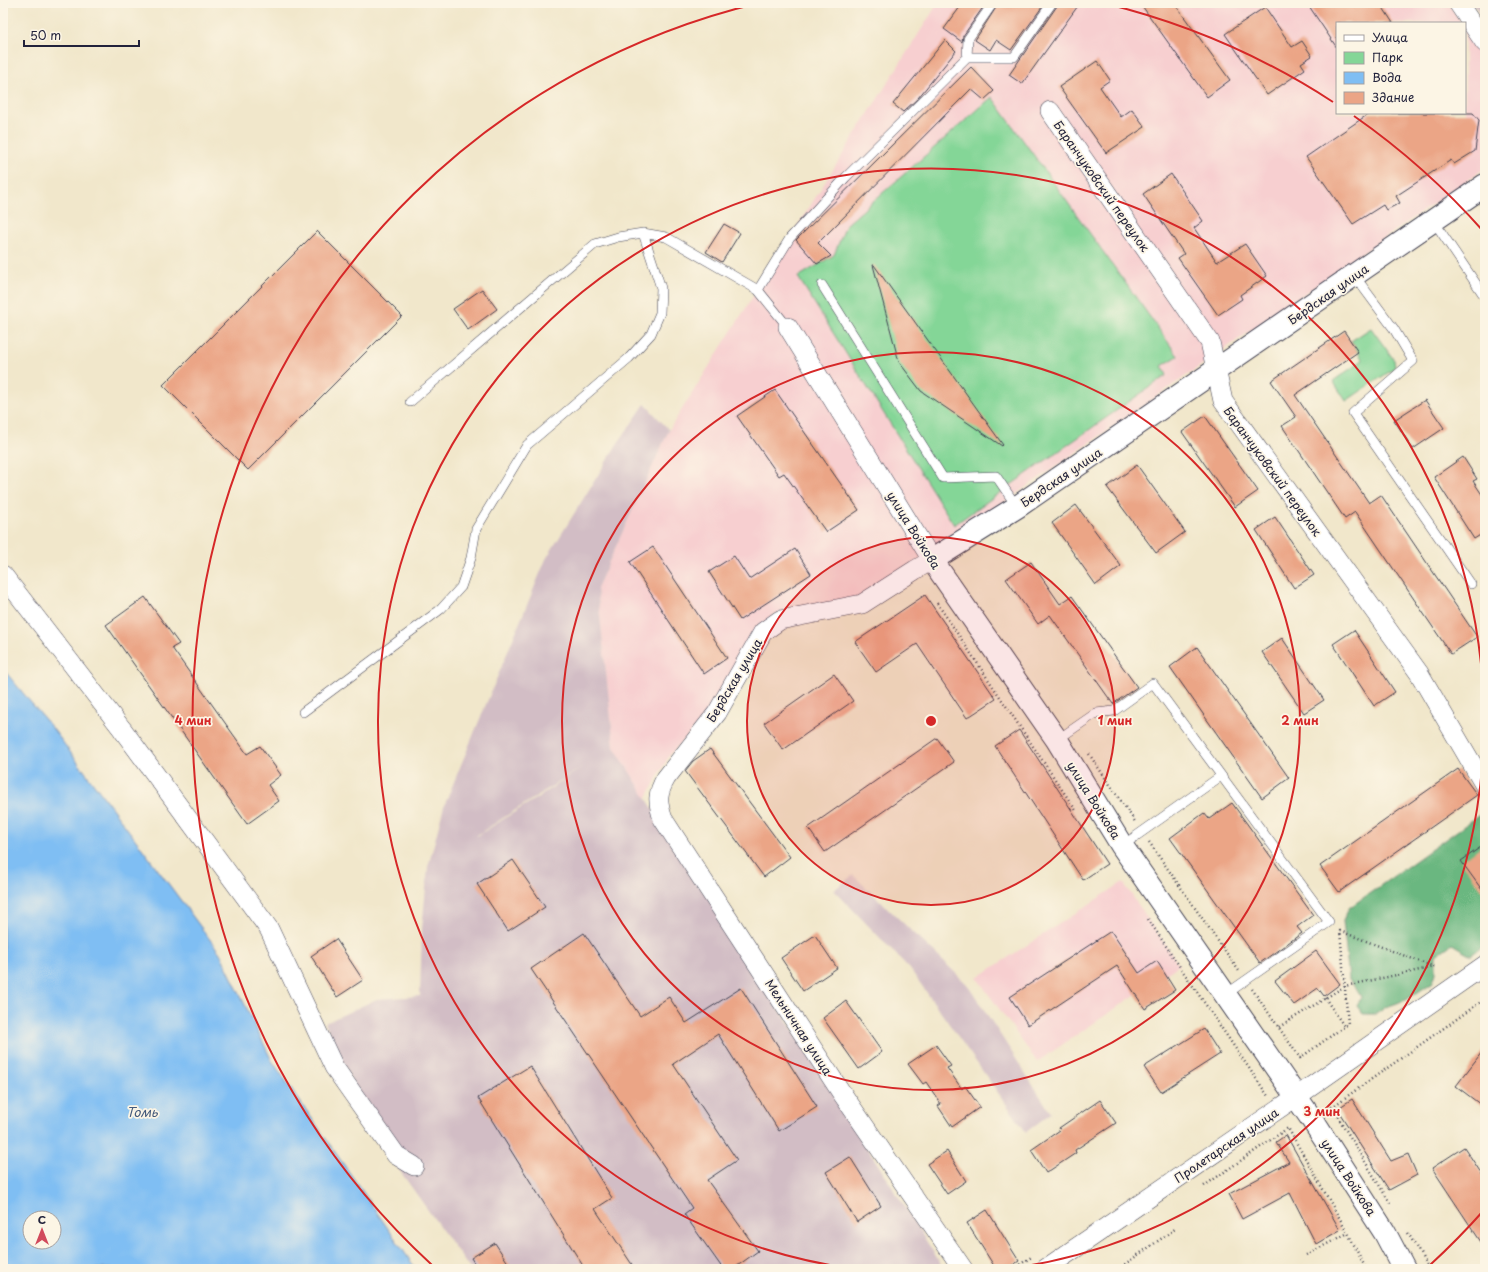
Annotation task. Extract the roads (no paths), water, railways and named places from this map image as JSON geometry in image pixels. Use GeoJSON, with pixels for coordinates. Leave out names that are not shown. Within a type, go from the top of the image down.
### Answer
{"type":"FeatureCollection","features":[{"type":"Feature","properties":{"kind":"street"},"geometry":{"type":"LineString","coordinates":[[1458,3],[1485,43]]}},
{"type":"Feature","properties":{"kind":"street","name":"Баранчуковский переулок"},"geometry":{"type":"LineString","coordinates":[[1050,111],[1210,342],[1223,401],[1419,673],[1485,786]]}},
{"type":"Feature","properties":{"kind":"street","name":"Бердская улица"},"geometry":{"type":"LineString","coordinates":[[666,778],[717,713],[763,632],[780,620],[862,604],[1017,507],[1217,371],[1485,185]]}},
{"type":"Feature","properties":{"kind":"street","name":"улица Войкова"},"geometry":{"type":"LineString","coordinates":[[788,327],[932,560],[1065,735],[1122,846],[1313,1121],[1384,1232],[1404,1269]]}},
{"type":"Feature","properties":{"kind":"street"},"geometry":{"type":"LineString","coordinates":[[3,575],[122,729],[269,929],[334,1068],[396,1155],[414,1166]]}},
{"type":"Feature","properties":{"kind":"street","name":"Мельничная улица"},"geometry":{"type":"LineString","coordinates":[[666,778],[658,797],[659,807],[663,819],[841,1092],[963,1269]]}},
{"type":"Feature","properties":{"kind":"street","name":"Пролетарская улица"},"geometry":{"type":"LineString","coordinates":[[1045,1269],[1485,965]]}},
{"type":"Feature","properties":{"kind":"lane"},"geometry":{"type":"LineString","coordinates":[[758,290],[790,238],[846,177],[967,57],[968,39],[993,3]]}},
{"type":"Feature","properties":{"kind":"lane"},"geometry":{"type":"LineString","coordinates":[[967,57],[1014,57],[1052,3]]}},
{"type":"Feature","properties":{"kind":"lane"},"geometry":{"type":"LineString","coordinates":[[1433,220],[1485,297]]}},
{"type":"Feature","properties":{"kind":"lane"},"geometry":{"type":"LineString","coordinates":[[303,712],[446,604],[461,587],[471,558],[476,529],[526,445],[629,358],[651,334],[660,313],[661,288],[644,233]]}},
{"type":"Feature","properties":{"kind":"lane"},"geometry":{"type":"LineString","coordinates":[[410,402],[596,244],[618,237],[644,233],[666,237],[758,290],[788,327]]}},
{"type":"Feature","properties":{"kind":"lane"},"geometry":{"type":"LineString","coordinates":[[1354,275],[1394,329],[1414,361],[1353,412],[1471,584]]}},
{"type":"Feature","properties":{"kind":"lane"},"geometry":{"type":"LineString","coordinates":[[822,285],[943,478],[996,476],[1017,507]]}},
{"type":"Feature","properties":{"kind":"lane"},"geometry":{"type":"LineString","coordinates":[[1065,735],[1096,713],[1114,711],[1153,683],[1329,922],[1225,995]]}},
{"type":"Feature","properties":{"kind":"lane"},"geometry":{"type":"LineString","coordinates":[[1122,846],[1221,776]]}},
{"type":"Feature","properties":{"kind":"water","name":"Томь"},"geometry":{"type":"Polygon","coordinates":[[[3,669],[53,729],[220,953],[272,1061],[416,1269],[3,1269],[3,669]]]}}]}
